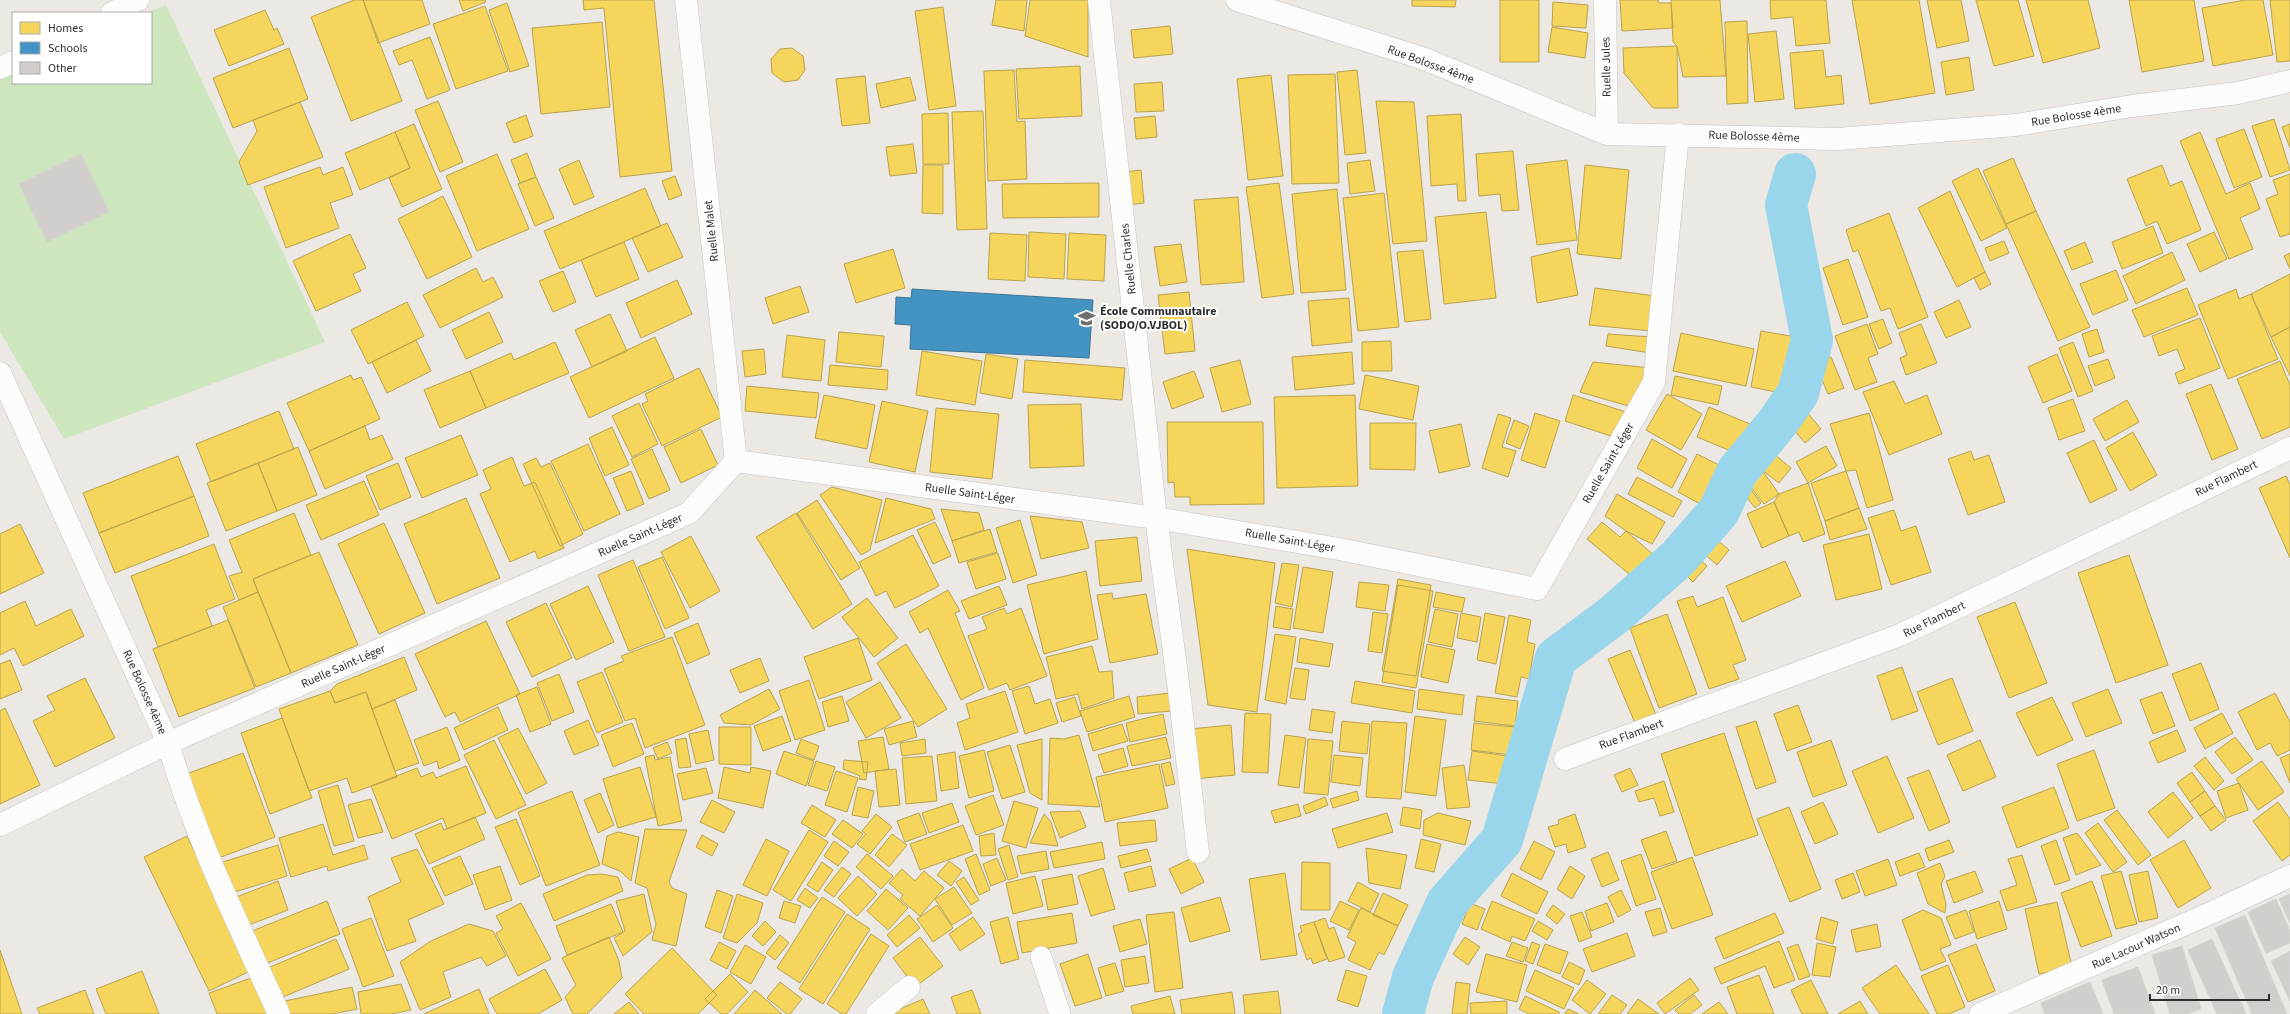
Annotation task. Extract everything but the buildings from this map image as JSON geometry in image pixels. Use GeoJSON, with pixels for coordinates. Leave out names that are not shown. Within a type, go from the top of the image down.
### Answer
{"type":"FeatureCollection","features":[{"type":"Feature","properties":{"kind":"street"},"geometry":{"type":"LineString","coordinates":[[114,12],[138,0]]}},
{"type":"Feature","properties":{"kind":"street","name":"Ruelle Malet"},"geometry":{"type":"LineString","coordinates":[[686,0],[736,462]]}},
{"type":"Feature","properties":{"kind":"street","name":"Ruelle Charles"},"geometry":{"type":"LineString","coordinates":[[1099,0],[1156,518],[1198,852]]}},
{"type":"Feature","properties":{"kind":"street","name":"Rue Bolosse 4ème"},"geometry":{"type":"LineString","coordinates":[[1237,0],[1422,58],[1608,134],[1678,134],[1837,139],[2016,125],[2132,106],[2238,93],[2290,81]]}},
{"type":"Feature","properties":{"kind":"street","name":"Ruelle Jules"},"geometry":{"type":"LineString","coordinates":[[1605,0],[1608,134]]}},
{"type":"Feature","properties":{"kind":"street"},"geometry":{"type":"LineString","coordinates":[[0,68],[12,62]]}},
{"type":"Feature","properties":{"kind":"street","name":"Ruelle Saint-Léger"},"geometry":{"type":"LineString","coordinates":[[0,825],[168,743],[689,513],[736,462],[1156,518],[1339,549],[1537,589],[1654,382],[1678,134]]}},
{"type":"Feature","properties":{"kind":"street","name":"Rue Bolosse 4ème"},"geometry":{"type":"LineString","coordinates":[[0,373],[168,743],[181,787],[208,860],[279,1014]]}},
{"type":"Feature","properties":{"kind":"street","name":"Rue Flambert"},"geometry":{"type":"LineString","coordinates":[[1565,758],[1900,635],[2290,448]]}},
{"type":"Feature","properties":{"kind":"street","name":"Rue Lacour Watson"},"geometry":{"type":"LineString","coordinates":[[1980,1014],[2213,912],[2290,876]]}},
{"type":"Feature","properties":{"kind":"street"},"geometry":{"type":"LineString","coordinates":[[877,1014],[909,987]]}},
{"type":"Feature","properties":{"kind":"lane"},"geometry":{"type":"LineString","coordinates":[[1040,957],[1060,1014]]}},
{"type":"Feature","properties":{"kind":"green space"},"geometry":{"type":"Polygon","coordinates":[[[166,5],[325,342],[64,439],[0,332],[0,73],[12,67],[12,84],[152,84],[152,12],[148,12],[166,5]]]}},
{"type":"Feature","properties":{"kind":"waterway"},"geometry":{"type":"LineString","coordinates":[[1403,1014],[1413,977],[1447,903],[1502,840],[1556,658],[1615,614],[1678,558],[1719,511],[1737,472],[1778,422],[1798,393],[1812,340],[1786,205],[1795,174]]}},
{"type":"Feature","properties":{"kind":"place","name":"École Communautaire (SODO/O.VJBOL)"},"geometry":{"type":"Point","coordinates":[1087,318]}}]}
